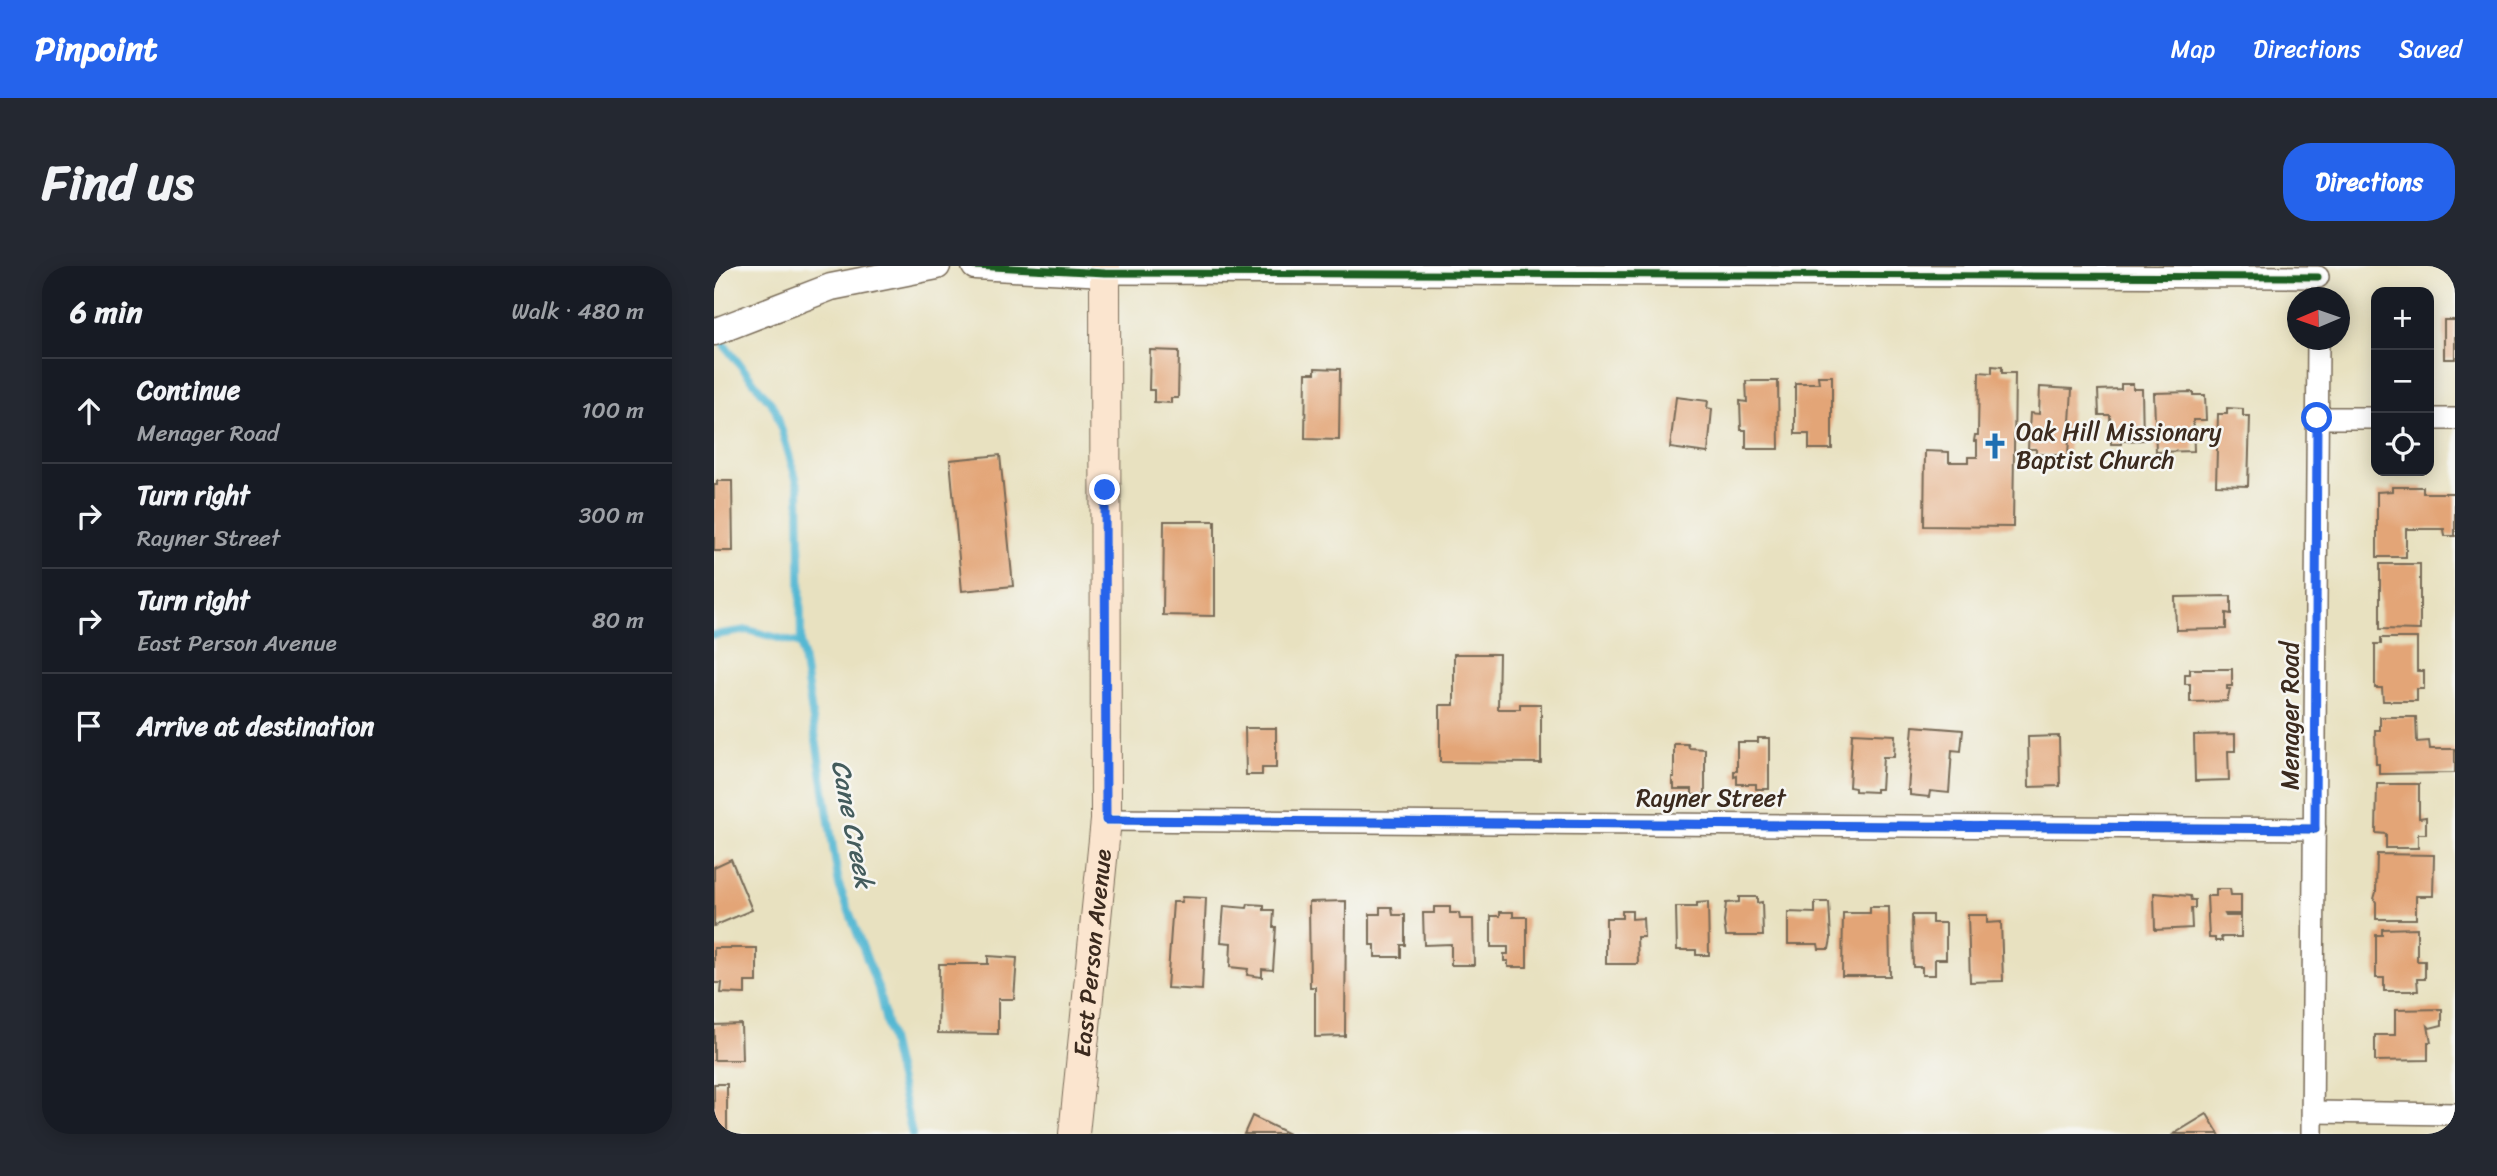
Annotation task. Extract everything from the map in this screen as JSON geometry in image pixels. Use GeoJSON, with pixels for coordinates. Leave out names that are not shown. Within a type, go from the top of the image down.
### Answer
{"type":"FeatureCollection","features":[{"type":"Feature","properties":{"kind":"main road","name":"East Person Avenue"},"geometry":{"type":"LineString","coordinates":[[1074,1134],[1106,820],[1105,269]]}},
{"type":"Feature","properties":{"kind":"street"},"geometry":{"type":"LineString","coordinates":[[714,332],[831,286],[937,266]]}},
{"type":"Feature","properties":{"kind":"street"},"geometry":{"type":"LineString","coordinates":[[975,266],[2318,280]]}},
{"type":"Feature","properties":{"kind":"street","name":"Menager Road"},"geometry":{"type":"LineString","coordinates":[[2312,1134],[2318,350]]}},
{"type":"Feature","properties":{"kind":"street"},"geometry":{"type":"LineString","coordinates":[[2317,418],[2371,418]]}},
{"type":"Feature","properties":{"kind":"street"},"geometry":{"type":"LineString","coordinates":[[2434,418],[2455,419]]}},
{"type":"Feature","properties":{"kind":"street","name":"Rayner Street"},"geometry":{"type":"LineString","coordinates":[[1106,820],[2315,829]]}},
{"type":"Feature","properties":{"kind":"street"},"geometry":{"type":"LineString","coordinates":[[2313,1112],[2455,1114]]}},
{"type":"Feature","properties":{"kind":"building"},"geometry":{"type":"Polygon","coordinates":[[[2444,320],[2455,320],[2455,359],[2444,359],[2444,320]]]}},
{"type":"Feature","properties":{"kind":"building"},"geometry":{"type":"Polygon","coordinates":[[[1150,350],[1179,351],[1178,398],[1171,398],[1171,403],[1154,402],[1154,390],[1149,390],[1150,350]]]}},
{"type":"Feature","properties":{"kind":"building","name":"Oak Hill Missionary Baptist Church"},"geometry":{"type":"Polygon","coordinates":[[[1992,366],[2002,367],[2002,373],[2015,373],[2013,527],[1924,526],[1925,451],[1949,452],[1949,462],[1968,462],[1968,457],[1977,457],[1977,441],[1974,441],[1975,435],[1978,435],[1979,372],[1992,373],[1992,366]]]}},
{"type":"Feature","properties":{"kind":"building"},"geometry":{"type":"Polygon","coordinates":[[[1315,368],[1340,369],[1339,440],[1305,439],[1306,373],[1315,373],[1315,368]]]}},
{"type":"Feature","properties":{"kind":"building"},"geometry":{"type":"Polygon","coordinates":[[[1818,376],[1832,376],[1832,449],[1809,449],[1809,434],[1795,434],[1795,383],[1819,383],[1818,376]]]}},
{"type":"Feature","properties":{"kind":"building"},"geometry":{"type":"Polygon","coordinates":[[[1746,381],[1778,381],[1779,449],[1746,449],[1746,430],[1741,430],[1740,401],[1747,402],[1746,381]]]}},
{"type":"Feature","properties":{"kind":"building"},"geometry":{"type":"Polygon","coordinates":[[[2121,384],[2133,384],[2133,389],[2142,389],[2143,440],[2111,444],[2110,415],[2099,415],[2098,390],[2121,389],[2121,384]]]}},
{"type":"Feature","properties":{"kind":"building"},"geometry":{"type":"Polygon","coordinates":[[[2040,387],[2072,389],[2068,456],[2036,454],[2036,449],[2028,449],[2030,413],[2039,414],[2040,387]]]}},
{"type":"Feature","properties":{"kind":"building"},"geometry":{"type":"Polygon","coordinates":[[[2193,392],[2193,395],[2205,395],[2206,420],[2193,420],[2194,451],[2156,452],[2154,393],[2193,392]]]}},
{"type":"Feature","properties":{"kind":"building"},"geometry":{"type":"Polygon","coordinates":[[[1676,397],[1708,401],[1707,408],[1712,409],[1708,453],[1670,448],[1676,397]]]}},
{"type":"Feature","properties":{"kind":"building"},"geometry":{"type":"Polygon","coordinates":[[[2227,408],[2243,409],[2243,416],[2250,416],[2248,486],[2216,485],[2218,414],[2227,414],[2227,408]]]}},
{"type":"Feature","properties":{"kind":"building"},"geometry":{"type":"Polygon","coordinates":[[[1000,455],[1013,586],[962,591],[950,460],[1000,455]]]}},
{"type":"Feature","properties":{"kind":"building"},"geometry":{"type":"Polygon","coordinates":[[[717,481],[732,481],[733,551],[714,551],[714,485],[717,485],[717,481]]]}},
{"type":"Feature","properties":{"kind":"building"},"geometry":{"type":"Polygon","coordinates":[[[2392,487],[2423,487],[2423,493],[2455,493],[2455,536],[2445,536],[2444,529],[2406,529],[2406,557],[2377,557],[2377,492],[2392,491],[2392,487]]]}},
{"type":"Feature","properties":{"kind":"building"},"geometry":{"type":"Polygon","coordinates":[[[1164,521],[1215,521],[1215,616],[1163,615],[1164,521]]]}},
{"type":"Feature","properties":{"kind":"building"},"geometry":{"type":"Polygon","coordinates":[[[2380,564],[2420,564],[2420,630],[2380,629],[2380,564]]]}},
{"type":"Feature","properties":{"kind":"building"},"geometry":{"type":"Polygon","coordinates":[[[2231,596],[2231,614],[2226,613],[2226,629],[2176,630],[2175,597],[2231,596]]]}},
{"type":"Feature","properties":{"kind":"building"},"geometry":{"type":"Polygon","coordinates":[[[2381,638],[2417,638],[2417,671],[2424,671],[2424,689],[2417,689],[2417,701],[2383,701],[2382,688],[2375,688],[2375,644],[2381,644],[2381,638]]]}},
{"type":"Feature","properties":{"kind":"building"},"geometry":{"type":"Polygon","coordinates":[[[1454,654],[1499,654],[1498,709],[1520,709],[1520,704],[1541,704],[1541,763],[1440,762],[1440,705],[1454,705],[1454,654]]]}},
{"type":"Feature","properties":{"kind":"building"},"geometry":{"type":"Polygon","coordinates":[[[2190,669],[2232,669],[2232,686],[2227,686],[2227,689],[2230,689],[2227,701],[2190,702],[2190,684],[2185,684],[2185,674],[2190,674],[2190,669]]]}},
{"type":"Feature","properties":{"kind":"building"},"geometry":{"type":"Polygon","coordinates":[[[2380,717],[2416,717],[2417,742],[2429,741],[2430,749],[2455,749],[2455,773],[2379,774],[2375,730],[2380,730],[2380,717]]]}},
{"type":"Feature","properties":{"kind":"building"},"geometry":{"type":"Polygon","coordinates":[[[1913,726],[1963,730],[1961,751],[1952,750],[1949,793],[1930,791],[1929,797],[1910,795],[1908,790],[1913,726]]]}},
{"type":"Feature","properties":{"kind":"building"},"geometry":{"type":"Polygon","coordinates":[[[1245,728],[1276,728],[1276,768],[1262,768],[1262,775],[1246,775],[1245,728]]]}},
{"type":"Feature","properties":{"kind":"building"},"geometry":{"type":"Polygon","coordinates":[[[1852,733],[1895,735],[1894,757],[1883,757],[1881,789],[1876,789],[1876,792],[1855,791],[1855,788],[1849,787],[1852,733]]]}},
{"type":"Feature","properties":{"kind":"building"},"geometry":{"type":"Polygon","coordinates":[[[2235,734],[2235,751],[2228,751],[2229,780],[2195,781],[2194,735],[2235,734]]]}},
{"type":"Feature","properties":{"kind":"building"},"geometry":{"type":"Polygon","coordinates":[[[2059,736],[2060,786],[2029,787],[2028,737],[2059,736]]]}},
{"type":"Feature","properties":{"kind":"building"},"geometry":{"type":"Polygon","coordinates":[[[1758,738],[1769,738],[1769,789],[1756,789],[1756,784],[1737,784],[1737,776],[1734,777],[1734,771],[1737,771],[1737,742],[1758,742],[1758,738]]]}},
{"type":"Feature","properties":{"kind":"building"},"geometry":{"type":"Polygon","coordinates":[[[1674,744],[1688,744],[1689,748],[1705,749],[1705,795],[1692,795],[1692,789],[1674,789],[1674,744]]]}},
{"type":"Feature","properties":{"kind":"building"},"geometry":{"type":"Polygon","coordinates":[[[2377,784],[2419,784],[2419,818],[2426,817],[2426,834],[2418,834],[2418,848],[2386,848],[2386,834],[2376,833],[2377,784]]]}},
{"type":"Feature","properties":{"kind":"building"},"geometry":{"type":"Polygon","coordinates":[[[2377,854],[2434,855],[2433,896],[2416,896],[2416,919],[2376,919],[2374,899],[2377,854]]]}},
{"type":"Feature","properties":{"kind":"building"},"geometry":{"type":"Polygon","coordinates":[[[731,859],[752,910],[714,926],[714,867],[731,859]]]}},
{"type":"Feature","properties":{"kind":"building"},"geometry":{"type":"Polygon","coordinates":[[[2216,889],[2230,889],[2231,895],[2241,895],[2241,914],[2225,914],[2241,916],[2241,937],[2221,937],[2222,941],[2209,938],[2207,896],[2216,896],[2216,889]]]}},
{"type":"Feature","properties":{"kind":"building"},"geometry":{"type":"Polygon","coordinates":[[[2154,893],[2190,896],[2191,900],[2195,900],[2195,908],[2191,908],[2192,928],[2155,930],[2154,893]]]}},
{"type":"Feature","properties":{"kind":"building"},"geometry":{"type":"Polygon","coordinates":[[[1182,897],[1206,898],[1202,990],[1167,988],[1173,902],[1181,902],[1182,897]]]}},
{"type":"Feature","properties":{"kind":"building"},"geometry":{"type":"Polygon","coordinates":[[[1739,897],[1757,897],[1757,903],[1762,902],[1763,936],[1726,936],[1726,903],[1739,902],[1739,897]]]}},
{"type":"Feature","properties":{"kind":"building"},"geometry":{"type":"Polygon","coordinates":[[[1346,901],[1345,1036],[1315,1037],[1315,987],[1310,987],[1309,902],[1346,901]]]}},
{"type":"Feature","properties":{"kind":"building"},"geometry":{"type":"Polygon","coordinates":[[[1708,902],[1709,955],[1696,955],[1696,950],[1677,950],[1676,907],[1697,907],[1697,903],[1708,902]]]}},
{"type":"Feature","properties":{"kind":"building"},"geometry":{"type":"Polygon","coordinates":[[[1815,902],[1829,902],[1829,949],[1819,949],[1818,944],[1788,944],[1788,912],[1815,913],[1815,902]]]}},
{"type":"Feature","properties":{"kind":"building"},"geometry":{"type":"Polygon","coordinates":[[[1248,904],[1264,905],[1264,910],[1274,910],[1273,927],[1276,927],[1273,970],[1262,969],[1262,977],[1247,975],[1248,969],[1230,967],[1231,943],[1221,942],[1224,906],[1247,908],[1248,904]]]}},
{"type":"Feature","properties":{"kind":"building"},"geometry":{"type":"Polygon","coordinates":[[[1380,907],[1392,907],[1393,915],[1405,915],[1405,945],[1401,945],[1401,957],[1375,957],[1375,945],[1370,945],[1370,914],[1380,914],[1380,907]]]}},
{"type":"Feature","properties":{"kind":"building"},"geometry":{"type":"Polygon","coordinates":[[[1434,907],[1450,907],[1450,913],[1459,913],[1460,919],[1473,919],[1474,965],[1451,965],[1451,944],[1424,945],[1423,913],[1434,913],[1434,907]]]}},
{"type":"Feature","properties":{"kind":"building"},"geometry":{"type":"Polygon","coordinates":[[[1870,907],[1889,907],[1890,976],[1842,976],[1843,913],[1870,913],[1870,907]]]}},
{"type":"Feature","properties":{"kind":"building"},"geometry":{"type":"Polygon","coordinates":[[[1622,911],[1632,911],[1632,919],[1643,918],[1644,937],[1637,937],[1638,964],[1606,964],[1606,918],[1622,918],[1622,911]]]}},
{"type":"Feature","properties":{"kind":"building"},"geometry":{"type":"Polygon","coordinates":[[[1500,912],[1513,912],[1513,917],[1527,917],[1527,967],[1508,967],[1504,954],[1508,954],[1508,947],[1491,947],[1491,916],[1500,916],[1500,912]]]}},
{"type":"Feature","properties":{"kind":"building"},"geometry":{"type":"Polygon","coordinates":[[[1912,915],[1932,915],[1932,923],[1946,923],[1946,959],[1935,959],[1935,975],[1922,975],[1922,967],[1913,967],[1912,915]]]}},
{"type":"Feature","properties":{"kind":"building"},"geometry":{"type":"Polygon","coordinates":[[[1968,915],[1987,915],[1987,923],[2001,922],[2003,981],[1970,982],[1968,915]]]}},
{"type":"Feature","properties":{"kind":"building"},"geometry":{"type":"Polygon","coordinates":[[[2417,928],[2417,961],[2425,961],[2425,979],[2417,979],[2418,991],[2384,991],[2384,978],[2376,978],[2376,935],[2382,935],[2382,929],[2417,928]]]}},
{"type":"Feature","properties":{"kind":"building"},"geometry":{"type":"Polygon","coordinates":[[[714,948],[757,948],[757,982],[745,982],[745,994],[721,993],[722,983],[714,983],[714,948]]]}},
{"type":"Feature","properties":{"kind":"building"},"geometry":{"type":"Polygon","coordinates":[[[988,956],[1017,958],[1014,999],[998,999],[998,1034],[938,1033],[939,964],[988,964],[988,956]]]}},
{"type":"Feature","properties":{"kind":"building"},"geometry":{"type":"Polygon","coordinates":[[[2442,1009],[2442,1025],[2430,1028],[2428,1026],[2431,1042],[2428,1042],[2428,1060],[2375,1061],[2375,1035],[2395,1035],[2395,1010],[2442,1009]]]}},
{"type":"Feature","properties":{"kind":"building"},"geometry":{"type":"Polygon","coordinates":[[[741,1024],[742,1060],[714,1060],[714,1025],[741,1024]]]}},
{"type":"Feature","properties":{"kind":"building"},"geometry":{"type":"Polygon","coordinates":[[[714,1084],[727,1084],[727,1130],[714,1130],[714,1084]]]}},
{"type":"Feature","properties":{"kind":"building"},"geometry":{"type":"Polygon","coordinates":[[[2207,1114],[2219,1134],[2174,1134],[2207,1114]]]}},
{"type":"Feature","properties":{"kind":"building"},"geometry":{"type":"Polygon","coordinates":[[[1252,1116],[1289,1134],[1244,1134],[1252,1116]]]}},
{"type":"Feature","properties":{"kind":"waterway"},"geometry":{"type":"LineString","coordinates":[[716,335],[775,408],[799,488],[801,644]]}},
{"type":"Feature","properties":{"kind":"waterway","name":"Cane Creek"},"geometry":{"type":"LineString","coordinates":[[714,635],[748,630],[801,644],[839,885],[878,988],[912,1134]]}},
{"type":"Feature","properties":{"kind":"cycle path"},"geometry":{"type":"LineString","coordinates":[[975,266],[1105,273],[2318,277]]}},
{"type":"Feature","properties":{"kind":"cycle path"},"geometry":{"type":"LineString","coordinates":[[1106,820],[2315,829]]}},
{"type":"Feature","properties":{"kind":"place","name":"Oak Hill Missionary Baptist Church"},"geometry":{"type":"Point","coordinates":[1995,446]}},
{"type":"Feature","properties":{"kind":"route"},"geometry":{"type":"LineString","coordinates":[[1105,490],[1106,820],[2315,829],[2317,418]]}}]}
